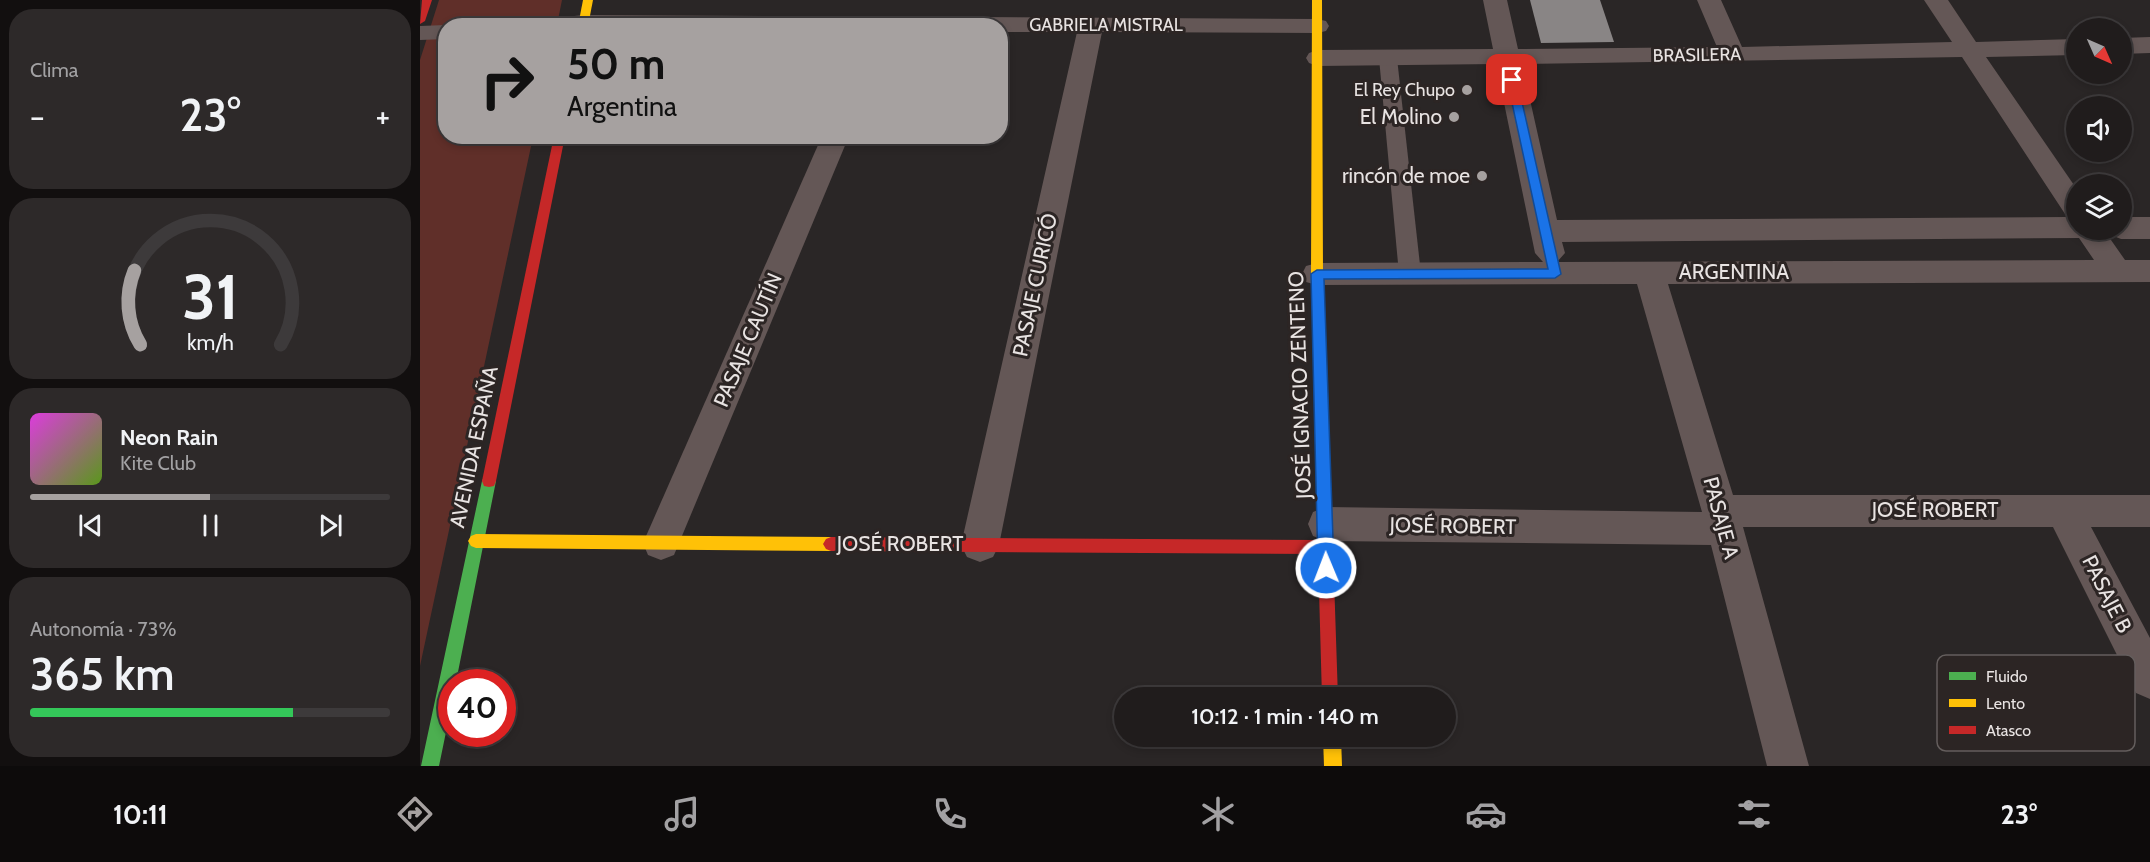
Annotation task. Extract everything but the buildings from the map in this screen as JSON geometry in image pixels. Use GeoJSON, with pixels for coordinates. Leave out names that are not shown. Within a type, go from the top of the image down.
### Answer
{"type":"FeatureCollection","features":[{"type":"Feature","properties":{"kind":"street"},"geometry":{"type":"LineString","coordinates":[[420,21],[427,0]]}},
{"type":"Feature","properties":{"kind":"street","name":"JOSÉ IGNACIO ZENTENO"},"geometry":{"type":"LineString","coordinates":[[1317,0],[1317,274],[1330,687]]}},
{"type":"Feature","properties":{"kind":"street"},"geometry":{"type":"LineString","coordinates":[[1495,0],[1555,274]]}},
{"type":"Feature","properties":{"kind":"street"},"geometry":{"type":"LineString","coordinates":[[1709,0],[1733,55]]}},
{"type":"Feature","properties":{"kind":"street"},"geometry":{"type":"LineString","coordinates":[[1936,0],[2066,195]]}},
{"type":"Feature","properties":{"kind":"street","name":"GABRIELA MISTRAL"},"geometry":{"type":"LineString","coordinates":[[585,16],[651,18]]}},
{"type":"Feature","properties":{"kind":"street","name":"GABRIELA MISTRAL"},"geometry":{"type":"LineString","coordinates":[[1008,25],[1317,26]]}},
{"type":"Feature","properties":{"kind":"street","name":"PASAJE CURICÓ"},"geometry":{"type":"LineString","coordinates":[[980,545],[1091,25]]}},
{"type":"Feature","properties":{"kind":"street"},"geometry":{"type":"LineString","coordinates":[[420,33],[438,32]]}},
{"type":"Feature","properties":{"kind":"street"},"geometry":{"type":"LineString","coordinates":[[2132,46],[2150,45]]}},
{"type":"Feature","properties":{"kind":"street","name":"BRASILERA"},"geometry":{"type":"LineString","coordinates":[[1318,58],[1733,55],[2066,47]]}},
{"type":"Feature","properties":{"kind":"street","name":"AVENIDA ESPAÑA"},"geometry":{"type":"LineString","coordinates":[[430,766],[558,144]]}},
{"type":"Feature","properties":{"kind":"street","name":"PASAJE CAUTÍN"},"geometry":{"type":"LineString","coordinates":[[661,543],[833,144]]}},
{"type":"Feature","properties":{"kind":"street","name":"ARGENTINA"},"geometry":{"type":"LineString","coordinates":[[1546,231],[2066,228]]}},
{"type":"Feature","properties":{"kind":"street"},"geometry":{"type":"LineString","coordinates":[[2132,228],[2150,228]]}},
{"type":"Feature","properties":{"kind":"street"},"geometry":{"type":"LineString","coordinates":[[2096,240],[2117,271]]}},
{"type":"Feature","properties":{"kind":"street","name":"ARGENTINA"},"geometry":{"type":"LineString","coordinates":[[1317,274],[2150,271]]}},
{"type":"Feature","properties":{"kind":"street","name":"PASAJE A"},"geometry":{"type":"LineString","coordinates":[[1649,272],[1722,520],[1788,766]]}},
{"type":"Feature","properties":{"kind":"street","name":"JOSÉ ROBERT"},"geometry":{"type":"LineString","coordinates":[[476,541],[980,545],[1325,536],[1722,520],[2063,510],[2150,511]]}},
{"type":"Feature","properties":{"kind":"street","name":"PASAJE B"},"geometry":{"type":"LineString","coordinates":[[2063,510],[2150,679]]}},
{"type":"Feature","properties":{"kind":"street"},"geometry":{"type":"LineString","coordinates":[[1332,747],[1333,766]]}},
{"type":"Feature","properties":{"kind":"lane"},"geometry":{"type":"LineString","coordinates":[[1388,58],[1410,274]]}},
{"type":"Feature","properties":{"kind":"shaded area"},"geometry":{"type":"Polygon","coordinates":[[[439,0],[562,0],[558,18],[438,18],[438,144],[532,144],[420,666],[420,60],[439,0]]]}},
{"type":"Feature","properties":{"kind":"traffic: fast"},"geometry":{"type":"LineString","coordinates":[[430,766],[489,481]]}},
{"type":"Feature","properties":{"kind":"traffic: slow"},"geometry":{"type":"LineString","coordinates":[[585,18],[588,0]]}},
{"type":"Feature","properties":{"kind":"traffic: slow"},"geometry":{"type":"LineString","coordinates":[[1317,0],[1317,274],[1324,489]]}},
{"type":"Feature","properties":{"kind":"traffic: slow"},"geometry":{"type":"LineString","coordinates":[[476,541],[831,544]]}},
{"type":"Feature","properties":{"kind":"traffic: slow"},"geometry":{"type":"LineString","coordinates":[[1332,747],[1333,766]]}},
{"type":"Feature","properties":{"kind":"traffic: jam"},"geometry":{"type":"LineString","coordinates":[[420,21],[427,0]]}},
{"type":"Feature","properties":{"kind":"traffic: jam"},"geometry":{"type":"LineString","coordinates":[[489,481],[558,144]]}},
{"type":"Feature","properties":{"kind":"traffic: jam"},"geometry":{"type":"LineString","coordinates":[[1324,489],[1330,687]]}},
{"type":"Feature","properties":{"kind":"traffic: jam"},"geometry":{"type":"LineString","coordinates":[[831,544],[1325,547]]}},
{"type":"Feature","properties":{"kind":"place","name":"El Rey Chupo"},"geometry":{"type":"Point","coordinates":[1467,90]}},
{"type":"Feature","properties":{"kind":"place","name":"El Molino"},"geometry":{"type":"Point","coordinates":[1454,117]}},
{"type":"Feature","properties":{"kind":"place","name":"rincón de moe"},"geometry":{"type":"Point","coordinates":[1482,176]}},
{"type":"Feature","properties":{"kind":"route"},"geometry":{"type":"LineString","coordinates":[[1326,568],[1317,274],[1555,274],[1512,80]]}}]}
